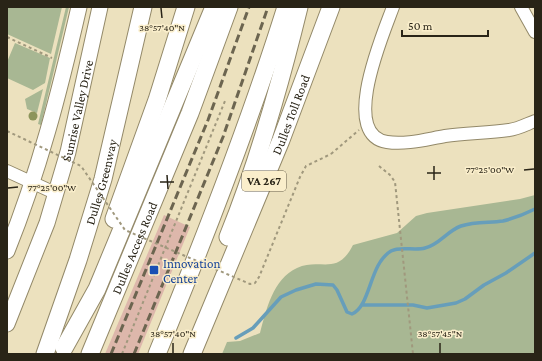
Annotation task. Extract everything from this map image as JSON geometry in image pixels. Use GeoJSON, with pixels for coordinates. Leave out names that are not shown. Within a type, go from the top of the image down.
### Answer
{"type":"FeatureCollection","features":[{"type":"Feature","properties":{"kind":"highway","name":"Dulles Greenway"},"geometry":{"type":"LineString","coordinates":[[45,354],[78,260],[103,179],[143,7]]}},
{"type":"Feature","properties":{"kind":"highway"},"geometry":{"type":"LineString","coordinates":[[63,351],[157,100],[186,7]]}},
{"type":"Feature","properties":{"kind":"highway"},"geometry":{"type":"LineString","coordinates":[[63,351],[97,289],[214,7]]}},
{"type":"Feature","properties":{"kind":"highway","name":"Dulles Access Road"},"geometry":{"type":"LineString","coordinates":[[90,354],[185,126],[229,7]]}},
{"type":"Feature","properties":{"kind":"highway"},"geometry":{"type":"LineString","coordinates":[[157,354],[201,248],[231,169],[286,7]]}},
{"type":"Feature","properties":{"kind":"highway"},"geometry":{"type":"LineString","coordinates":[[179,354],[234,222],[252,173],[273,105],[299,7]]}},
{"type":"Feature","properties":{"kind":"highway","name":"Dulles Toll Road"},"geometry":{"type":"LineString","coordinates":[[192,354],[284,133],[331,7]]}},
{"type":"Feature","properties":{"kind":"main road","name":"Sunrise Valley Drive"},"geometry":{"type":"LineString","coordinates":[[7,251],[33,183],[55,110],[79,7]]}},
{"type":"Feature","properties":{"kind":"main road","name":"Sunrise Valley Drive"},"geometry":{"type":"LineString","coordinates":[[7,324],[44,230],[56,193],[68,152],[100,7]]}},
{"type":"Feature","properties":{"kind":"street"},"geometry":{"type":"LineString","coordinates":[[393,7],[374,62],[365,98],[367,124],[371,132],[378,138],[386,142],[400,142],[511,130],[535,121]]}},
{"type":"Feature","properties":{"kind":"street"},"geometry":{"type":"LineString","coordinates":[[521,7],[535,32]]}},
{"type":"Feature","properties":{"kind":"street"},"geometry":{"type":"LineString","coordinates":[[7,171],[56,193]]}},
{"type":"Feature","properties":{"kind":"path"},"geometry":{"type":"LineString","coordinates":[[7,36],[52,58]]}},
{"type":"Feature","properties":{"kind":"path"},"geometry":{"type":"LineString","coordinates":[[122,354],[225,101]]}},
{"type":"Feature","properties":{"kind":"path"},"geometry":{"type":"LineString","coordinates":[[7,131],[81,166],[125,230],[250,284],[255,282],[306,166],[331,154],[367,124]]}},
{"type":"Feature","properties":{"kind":"path"},"geometry":{"type":"LineString","coordinates":[[379,166],[390,175],[395,182],[413,354]]}},
{"type":"Feature","properties":{"kind":"green space"},"geometry":{"type":"Polygon","coordinates":[[[7,7],[62,7],[51,54],[7,34],[7,7]]]}},
{"type":"Feature","properties":{"kind":"green space"},"geometry":{"type":"Polygon","coordinates":[[[66,7],[69,7],[41,125],[38,124],[66,7]]]}},
{"type":"Feature","properties":{"kind":"green space"},"geometry":{"type":"Polygon","coordinates":[[[15,43],[50,58],[45,83],[33,90],[7,78],[7,62],[15,43]]]}},
{"type":"Feature","properties":{"kind":"green space"},"geometry":{"type":"Polygon","coordinates":[[[43,89],[37,113],[27,109],[25,99],[43,89]]]}},
{"type":"Feature","properties":{"kind":"green space"},"geometry":{"type":"Polygon","coordinates":[[[535,195],[535,354],[222,354],[227,342],[240,341],[260,333],[268,305],[276,287],[289,273],[297,268],[305,265],[328,264],[341,261],[353,245],[397,233],[416,216],[520,199],[535,195]]]}},
{"type":"Feature","properties":{"kind":"building"},"geometry":{"type":"Polygon","coordinates":[[[164,215],[190,227],[138,354],[105,354],[164,215]]]}},
{"type":"Feature","properties":{"kind":"waterway"},"geometry":{"type":"LineString","coordinates":[[236,338],[253,328],[281,297],[296,290],[316,284],[333,285],[337,290],[347,312],[352,314],[358,310],[363,303],[378,265],[391,251],[399,249],[425,248],[435,244],[451,231],[466,224],[503,221],[520,216],[535,209]]}},
{"type":"Feature","properties":{"kind":"waterway"},"geometry":{"type":"LineString","coordinates":[[363,305],[413,305],[427,308],[456,303],[465,299],[484,285],[506,273],[535,253]]}},
{"type":"Feature","properties":{"kind":"railway"},"geometry":{"type":"LineString","coordinates":[[111,354],[208,120],[249,7]]}},
{"type":"Feature","properties":{"kind":"railway"},"geometry":{"type":"LineString","coordinates":[[134,354],[223,137],[268,7]]}},
{"type":"Feature","properties":{"kind":"place","name":"Innovation Center"},"geometry":{"type":"Point","coordinates":[154,270]}}]}
